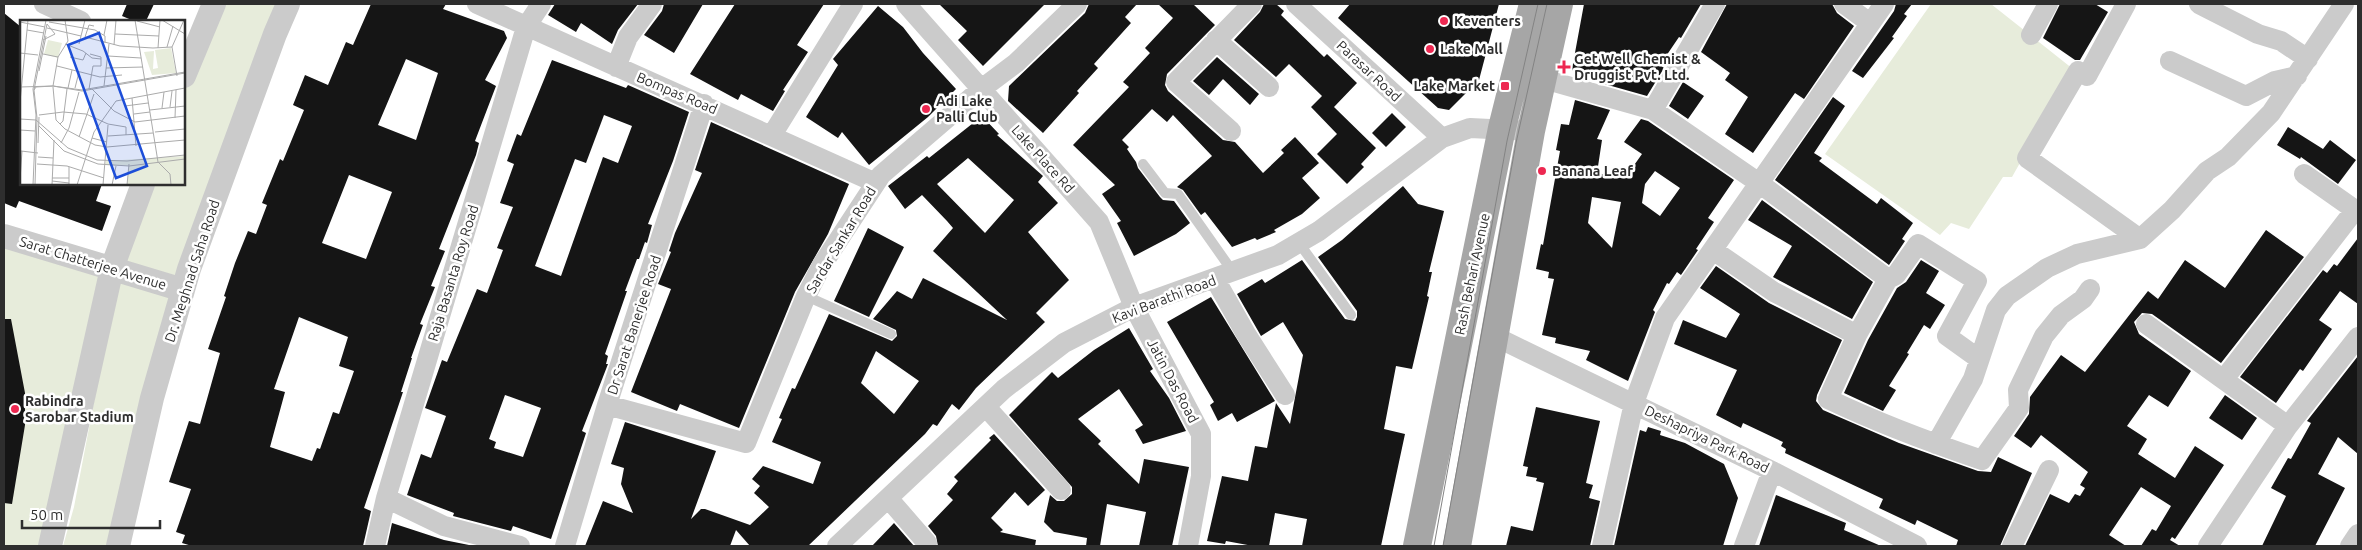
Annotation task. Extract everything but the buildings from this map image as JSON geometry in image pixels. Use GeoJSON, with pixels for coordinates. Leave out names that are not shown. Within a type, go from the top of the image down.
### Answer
{"type":"FeatureCollection","features":[{"type":"Feature","properties":{"kind":"main road","name":"Rash Behari Avenue"},"geometry":{"type":"LineString","coordinates":[[1416,546],[1514,71],[1533,4]]}},
{"type":"Feature","properties":{"kind":"main road"},"geometry":{"type":"LineString","coordinates":[[1457,546],[1531,131],[1558,4]]}},
{"type":"Feature","properties":{"kind":"street"},"geometry":{"type":"LineString","coordinates":[[44,4],[79,20]]}},
{"type":"Feature","properties":{"kind":"street"},"geometry":{"type":"LineString","coordinates":[[185,71],[214,4]]}},
{"type":"Feature","properties":{"kind":"street","name":"Dr. Meghnad Saha Road"},"geometry":{"type":"LineString","coordinates":[[118,546],[152,398],[183,290],[275,34],[288,4]]}},
{"type":"Feature","properties":{"kind":"street","name":"Bompas Road"},"geometry":{"type":"LineString","coordinates":[[477,4],[616,67],[704,104],[876,183]]}},
{"type":"Feature","properties":{"kind":"street","name":"Raja Basanta Roy Road"},"geometry":{"type":"LineString","coordinates":[[375,546],[386,498],[526,27],[541,4]]}},
{"type":"Feature","properties":{"kind":"street"},"geometry":{"type":"LineString","coordinates":[[616,67],[628,37],[652,4]]}},
{"type":"Feature","properties":{"kind":"street"},"geometry":{"type":"LineString","coordinates":[[772,135],[853,4]]}},
{"type":"Feature","properties":{"kind":"street","name":"Lake Place Rd"},"geometry":{"type":"LineString","coordinates":[[906,4],[1098,222],[1134,307]]}},
{"type":"Feature","properties":{"kind":"street","name":"Sardar Sankar Road"},"geometry":{"type":"LineString","coordinates":[[607,405],[746,443],[806,296],[822,265],[881,175],[980,90],[1016,63],[1077,4]]}},
{"type":"Feature","properties":{"kind":"street"},"geometry":{"type":"LineString","coordinates":[[1231,131],[1176,82],[1252,4]]}},
{"type":"Feature","properties":{"kind":"street","name":"Parasar Road"},"geometry":{"type":"LineString","coordinates":[[1296,4],[1442,138]]}},
{"type":"Feature","properties":{"kind":"street"},"geometry":{"type":"LineString","coordinates":[[1653,110],[1715,4]]}},
{"type":"Feature","properties":{"kind":"street"},"geometry":{"type":"LineString","coordinates":[[1844,4],[1870,23]]}},
{"type":"Feature","properties":{"kind":"street"},"geometry":{"type":"LineString","coordinates":[[1602,546],[1634,403],[1665,318],[1884,4]]}},
{"type":"Feature","properties":{"kind":"street"},"geometry":{"type":"LineString","coordinates":[[2031,35],[2048,4]]}},
{"type":"Feature","properties":{"kind":"street"},"geometry":{"type":"LineString","coordinates":[[2126,4],[2087,76],[2078,71],[2027,158],[2140,239]]}},
{"type":"Feature","properties":{"kind":"street"},"geometry":{"type":"LineString","coordinates":[[2199,4],[2258,34],[2281,42],[2308,59]]}},
{"type":"Feature","properties":{"kind":"street"},"geometry":{"type":"LineString","coordinates":[[1936,444],[1972,379],[1996,310],[2008,296],[2047,268],[2077,254],[2140,239],[2172,210],[2207,171],[2228,157],[2271,113],[2344,4]]}},
{"type":"Feature","properties":{"kind":"street"},"geometry":{"type":"LineString","coordinates":[[1216,40],[1268,87]]}},
{"type":"Feature","properties":{"kind":"street"},"geometry":{"type":"LineString","coordinates":[[2170,61],[2246,96],[2276,81],[2296,76]]}},
{"type":"Feature","properties":{"kind":"street"},"geometry":{"type":"LineString","coordinates":[[1514,71],[1653,110],[1759,183],[1888,279]]}},
{"type":"Feature","properties":{"kind":"street","name":"Dr Sarat Banerjee Road"},"geometry":{"type":"LineString","coordinates":[[565,546],[607,405],[704,104]]}},
{"type":"Feature","properties":{"kind":"street","name":"Kavi Barathi Road"},"geometry":{"type":"LineString","coordinates":[[837,546],[986,407],[1064,343],[1134,307],[1278,256],[1319,230],[1442,138],[1470,128],[1502,128],[1531,131]]}},
{"type":"Feature","properties":{"kind":"street"},"geometry":{"type":"LineString","coordinates":[[2224,379],[2357,211],[2304,174]]}},
{"type":"Feature","properties":{"kind":"street"},"geometry":{"type":"LineString","coordinates":[[50,546],[112,268],[143,185]]}},
{"type":"Feature","properties":{"kind":"street","name":"Sarat Chatterjee Avenue"},"geometry":{"type":"LineString","coordinates":[[4,236],[183,290]]}},
{"type":"Feature","properties":{"kind":"street"},"geometry":{"type":"LineString","coordinates":[[1979,359],[1948,336],[1977,282],[1918,244],[1896,275],[1888,279],[1857,335],[1828,399],[1870,419],[1982,460],[2019,408],[2018,390],[2044,336],[2061,315],[2083,299],[2090,289]]}},
{"type":"Feature","properties":{"kind":"street"},"geometry":{"type":"LineString","coordinates":[[1713,250],[1774,292],[1857,335]]}},
{"type":"Feature","properties":{"kind":"street"},"geometry":{"type":"LineString","coordinates":[[1224,276],[1246,334],[1284,395]]}},
{"type":"Feature","properties":{"kind":"street","name":"Jatin Das Road"},"geometry":{"type":"LineString","coordinates":[[1134,307],[1201,434],[1201,476],[1188,546]]}},
{"type":"Feature","properties":{"kind":"street"},"geometry":{"type":"LineString","coordinates":[[2146,324],[2288,426]]}},
{"type":"Feature","properties":{"kind":"street","name":"Deshapriya Park Road"},"geometry":{"type":"LineString","coordinates":[[1494,336],[1772,471],[1917,546]]}},
{"type":"Feature","properties":{"kind":"street"},"geometry":{"type":"LineString","coordinates":[[2208,546],[2288,426],[2358,337]]}},
{"type":"Feature","properties":{"kind":"street"},"geometry":{"type":"LineString","coordinates":[[986,407],[1061,490]]}},
{"type":"Feature","properties":{"kind":"street"},"geometry":{"type":"LineString","coordinates":[[2012,546],[2049,470]]}},
{"type":"Feature","properties":{"kind":"street"},"geometry":{"type":"LineString","coordinates":[[1744,546],[1772,471]]}},
{"type":"Feature","properties":{"kind":"street"},"geometry":{"type":"LineString","coordinates":[[386,498],[444,526],[520,546]]}},
{"type":"Feature","properties":{"kind":"street"},"geometry":{"type":"LineString","coordinates":[[888,498],[927,543]]}},
{"type":"Feature","properties":{"kind":"street"},"geometry":{"type":"LineString","coordinates":[[2350,546],[2358,534]]}},
{"type":"Feature","properties":{"kind":"lane"},"geometry":{"type":"LineString","coordinates":[[1144,164],[1165,193],[1178,194],[1224,276]]}},
{"type":"Feature","properties":{"kind":"lane"},"geometry":{"type":"LineString","coordinates":[[1300,242],[1351,315]]}},
{"type":"Feature","properties":{"kind":"lane"},"geometry":{"type":"LineString","coordinates":[[806,296],[891,334]]}},
{"type":"Feature","properties":{"kind":"green space"},"geometry":{"type":"Polygon","coordinates":[[[220,4],[283,4],[181,286],[116,270],[148,185],[185,185],[185,86],[220,4]]]}},
{"type":"Feature","properties":{"kind":"green space"},"geometry":{"type":"Polygon","coordinates":[[[1931,4],[1991,4],[2073,69],[2012,177],[2003,177],[1969,229],[1951,223],[1940,235],[1825,154],[1931,4]]]}},
{"type":"Feature","properties":{"kind":"green space"},"geometry":{"type":"Polygon","coordinates":[[[4,241],[105,272],[40,546],[4,546],[4,241]]]}},
{"type":"Feature","properties":{"kind":"green space"},"geometry":{"type":"Polygon","coordinates":[[[117,280],[177,293],[113,546],[63,546],[74,507],[117,280]]]}},
{"type":"Feature","properties":{"kind":"tram line"},"geometry":{"type":"LineString","coordinates":[[1434,546],[1507,141],[1538,4]]}},
{"type":"Feature","properties":{"kind":"tram line"},"geometry":{"type":"LineString","coordinates":[[1443,546],[1516,143],[1547,4]]}},
{"type":"Feature","properties":{"kind":"place","name":"Keventers"},"geometry":{"type":"Point","coordinates":[1444,21]}},
{"type":"Feature","properties":{"kind":"place","name":"Lake Mall"},"geometry":{"type":"Point","coordinates":[1430,49]}},
{"type":"Feature","properties":{"kind":"place","name":"Get Well Chemist & Druggist Pvt. Ltd."},"geometry":{"type":"Point","coordinates":[1564,67]}},
{"type":"Feature","properties":{"kind":"place","name":"Lake Market"},"geometry":{"type":"Point","coordinates":[1505,86]}},
{"type":"Feature","properties":{"kind":"place","name":"Adi Lake Palli Club"},"geometry":{"type":"Point","coordinates":[926,109]}},
{"type":"Feature","properties":{"kind":"place","name":"Banana Leaf"},"geometry":{"type":"Point","coordinates":[1542,171]}},
{"type":"Feature","properties":{"kind":"place","name":"Rabindra Sarobar Stadium"},"geometry":{"type":"Point","coordinates":[15,409]}}]}
